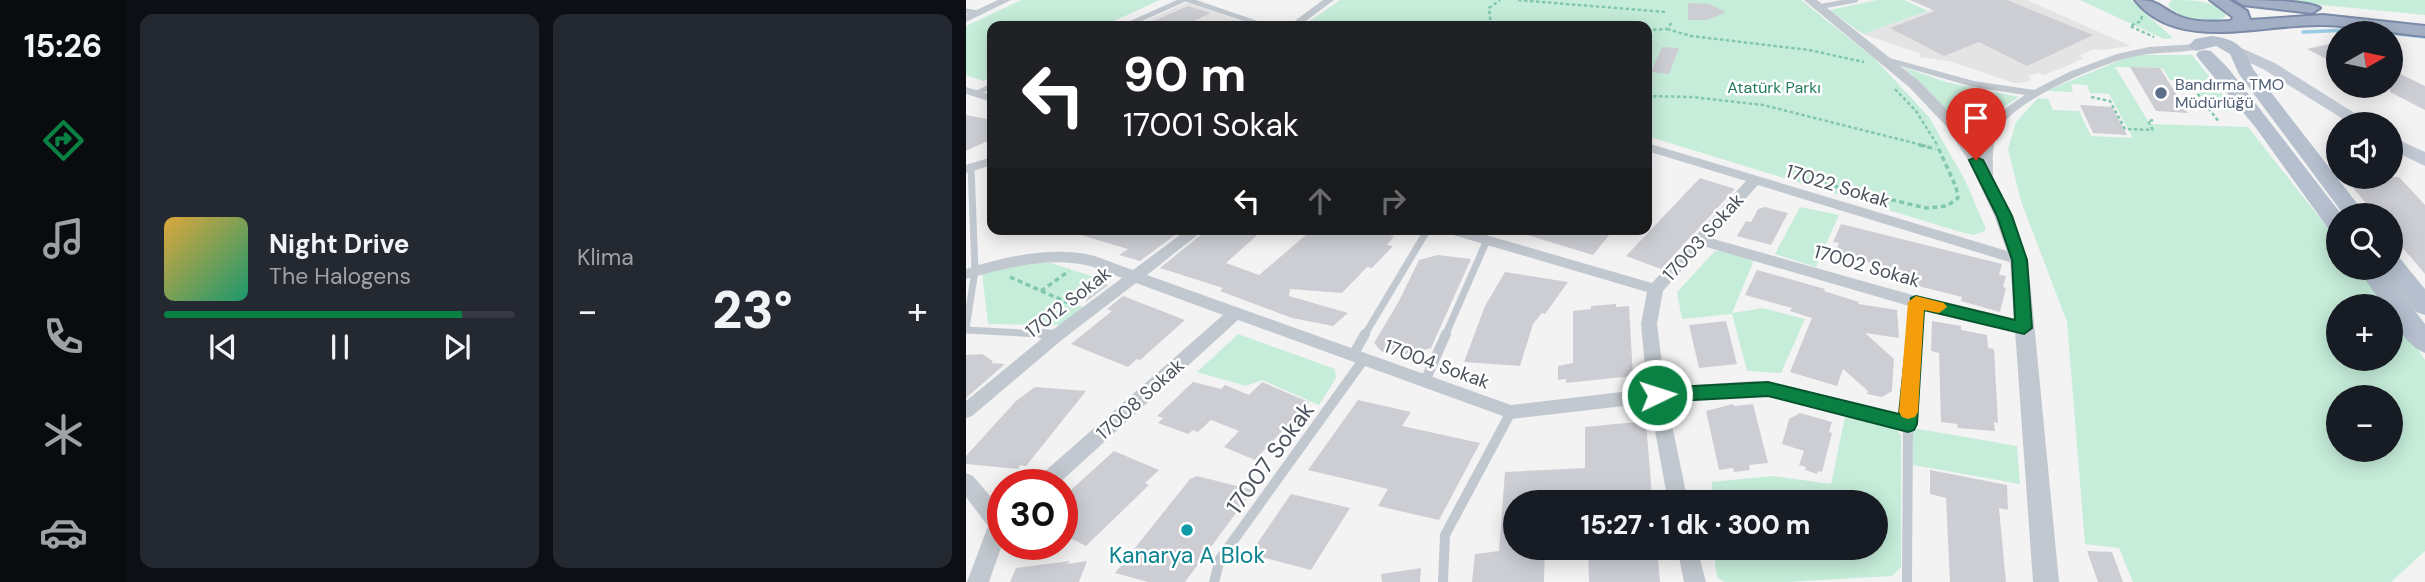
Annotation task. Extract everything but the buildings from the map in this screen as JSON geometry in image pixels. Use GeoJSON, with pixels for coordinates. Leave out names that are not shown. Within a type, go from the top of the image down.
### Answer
{"type":"FeatureCollection","features":[{"type":"Feature","properties":{"kind":"highway"},"geometry":{"type":"LineString","coordinates":[[2218,0],[2241,15],[2241,20],[2235,25]]}},
{"type":"Feature","properties":{"kind":"highway"},"geometry":{"type":"LineString","coordinates":[[2243,0],[2425,21]]}},
{"type":"Feature","properties":{"kind":"highway"},"geometry":{"type":"LineString","coordinates":[[2149,7],[2195,26],[2216,29],[2235,25],[2323,20],[2425,31]]}},
{"type":"Feature","properties":{"kind":"main road"},"geometry":{"type":"LineString","coordinates":[[2149,7],[2186,32],[2237,91],[2326,210]]}},
{"type":"Feature","properties":{"kind":"main road"},"geometry":{"type":"LineString","coordinates":[[2235,25],[2231,37],[2245,70],[2346,203]]}},
{"type":"Feature","properties":{"kind":"main road"},"geometry":{"type":"LineString","coordinates":[[2200,50],[2223,60],[2234,59],[2238,53]]}},
{"type":"Feature","properties":{"kind":"main road"},"geometry":{"type":"LineString","coordinates":[[2238,53],[2262,61],[2344,112]]}},
{"type":"Feature","properties":{"kind":"main road"},"geometry":{"type":"LineString","coordinates":[[2403,148],[2425,160]]}},
{"type":"Feature","properties":{"kind":"main road"},"geometry":{"type":"LineString","coordinates":[[2403,278],[2425,306]]}},
{"type":"Feature","properties":{"kind":"main road"},"geometry":{"type":"LineString","coordinates":[[2378,280],[2425,343]]}},
{"type":"Feature","properties":{"kind":"street"},"geometry":{"type":"LineString","coordinates":[[966,19],[1006,0]]}},
{"type":"Feature","properties":{"kind":"street"},"geometry":{"type":"LineString","coordinates":[[1184,0],[1252,21]]}},
{"type":"Feature","properties":{"kind":"street"},"geometry":{"type":"LineString","coordinates":[[1300,21],[1329,0]]}},
{"type":"Feature","properties":{"kind":"street"},"geometry":{"type":"LineString","coordinates":[[1814,4],[1886,60],[1943,114],[1966,143],[2005,216],[2020,260],[2046,582]]}},
{"type":"Feature","properties":{"kind":"street"},"geometry":{"type":"LineString","coordinates":[[1986,178],[1988,139],[1996,124],[2007,111],[2034,93],[2120,56],[2170,49],[2200,50]]}},
{"type":"Feature","properties":{"kind":"street"},"geometry":{"type":"LineString","coordinates":[[1886,60],[1973,84],[2034,93]]}},
{"type":"Feature","properties":{"kind":"street","name":"17022 Sokak"},"geometry":{"type":"LineString","coordinates":[[1652,149],[2020,260]]}},
{"type":"Feature","properties":{"kind":"street"},"geometry":{"type":"LineString","coordinates":[[968,168],[987,162]]}},
{"type":"Feature","properties":{"kind":"street","name":"17003 Sokak"},"geometry":{"type":"LineString","coordinates":[[1676,490],[1657,395],[1649,324],[1656,289],[1754,181]]}},
{"type":"Feature","properties":{"kind":"street","name":"17012 Sokak"},"geometry":{"type":"LineString","coordinates":[[966,411],[1057,335],[1190,235]]}},
{"type":"Feature","properties":{"kind":"street"},"geometry":{"type":"LineString","coordinates":[[1469,235],[1656,289]]}},
{"type":"Feature","properties":{"kind":"street","name":"17002 Sokak"},"geometry":{"type":"LineString","coordinates":[[1699,240],[1916,302],[2024,328]]}},
{"type":"Feature","properties":{"kind":"street","name":"17004 Sokak"},"geometry":{"type":"LineString","coordinates":[[977,271],[1050,257],[1085,259],[1511,412],[1657,395],[1768,389],[1908,424]]}},
{"type":"Feature","properties":{"kind":"street","name":"17008 Sokak"},"geometry":{"type":"LineString","coordinates":[[1061,469],[1236,313]]}},
{"type":"Feature","properties":{"kind":"street"},"geometry":{"type":"LineString","coordinates":[[966,482],[987,506]]}},
{"type":"Feature","properties":{"kind":"street"},"geometry":{"type":"LineString","coordinates":[[978,582],[987,559]]}},
{"type":"Feature","properties":{"kind":"street"},"geometry":{"type":"LineString","coordinates":[[1690,560],[1695,582]]}},
{"type":"Feature","properties":{"kind":"lane"},"geometry":{"type":"LineString","coordinates":[[1136,21],[1184,0]]}},
{"type":"Feature","properties":{"kind":"lane"},"geometry":{"type":"LineString","coordinates":[[1814,4],[1856,0]]}},
{"type":"Feature","properties":{"kind":"lane"},"geometry":{"type":"LineString","coordinates":[[966,11],[979,13]]}},
{"type":"Feature","properties":{"kind":"lane"},"geometry":{"type":"LineString","coordinates":[[968,168],[977,271],[966,329],[1057,335]]}},
{"type":"Feature","properties":{"kind":"lane","name":"17007 Sokak"},"geometry":{"type":"LineString","coordinates":[[1214,582],[1220,559],[1359,357],[1425,235]]}},
{"type":"Feature","properties":{"kind":"lane"},"geometry":{"type":"LineString","coordinates":[[1425,382],[1487,240]]}},
{"type":"Feature","properties":{"kind":"lane"},"geometry":{"type":"LineString","coordinates":[[1907,582],[1908,424],[1916,302]]}},
{"type":"Feature","properties":{"kind":"lane"},"geometry":{"type":"LineString","coordinates":[[1443,582],[1445,535],[1511,412]]}},
{"type":"Feature","properties":{"kind":"path"},"geometry":{"type":"LineString","coordinates":[[1490,21],[1489,8],[1500,0]]}},
{"type":"Feature","properties":{"kind":"path"},"geometry":{"type":"LineString","coordinates":[[1518,0],[1665,12]]}},
{"type":"Feature","properties":{"kind":"path"},"geometry":{"type":"LineString","coordinates":[[2149,7],[2142,19],[2130,25],[2170,49]]}},
{"type":"Feature","properties":{"kind":"path"},"geometry":{"type":"LineString","coordinates":[[1667,29],[1672,22]]}},
{"type":"Feature","properties":{"kind":"path"},"geometry":{"type":"LineString","coordinates":[[1652,30],[1667,29],[1691,36],[1809,50],[1869,63]]}},
{"type":"Feature","properties":{"kind":"path"},"geometry":{"type":"LineString","coordinates":[[2175,88],[2237,91]]}},
{"type":"Feature","properties":{"kind":"path"},"geometry":{"type":"LineString","coordinates":[[1791,176],[1926,208],[1946,207],[1958,198],[1956,187],[1936,149],[1931,132],[1895,89]]}},
{"type":"Feature","properties":{"kind":"path"},"geometry":{"type":"LineString","coordinates":[[2194,89],[2220,122]]}},
{"type":"Feature","properties":{"kind":"path"},"geometry":{"type":"LineString","coordinates":[[1652,96],[1692,97],[1763,105],[1936,149]]}},
{"type":"Feature","properties":{"kind":"path"},"geometry":{"type":"LineString","coordinates":[[2091,97],[2110,101],[2126,129],[2153,130],[2148,121],[2154,121]]}},
{"type":"Feature","properties":{"kind":"path"},"geometry":{"type":"LineString","coordinates":[[1041,291],[1085,259]]}},
{"type":"Feature","properties":{"kind":"path"},"geometry":{"type":"LineString","coordinates":[[977,271],[1041,291],[1088,312]]}},
{"type":"Feature","properties":{"kind":"shaded area"},"geometry":{"type":"Polygon","coordinates":[[[1960,0],[2027,0],[2131,46],[2094,49],[2079,56],[2084,58],[2067,66],[2044,75],[2037,73],[2029,76],[2031,80],[2024,83],[2014,83],[1949,61],[1918,57],[1921,54],[1863,34],[1960,0]]]}},
{"type":"Feature","properties":{"kind":"shaded area"},"geometry":{"type":"Polygon","coordinates":[[[1185,3],[1191,3],[1240,21],[1146,21],[1185,3]]]}},
{"type":"Feature","properties":{"kind":"green space"},"geometry":{"type":"Polygon","coordinates":[[[1021,0],[1160,0],[1114,21],[987,21],[987,79],[983,81],[966,75],[966,26],[1021,0]]]}},
{"type":"Feature","properties":{"kind":"green space","name":"Atatürk Parkı"},"geometry":{"type":"Polygon","coordinates":[[[1340,0],[1801,0],[1874,58],[1929,117],[1965,180],[1985,231],[1973,235],[1957,231],[1652,138],[1652,21],[1310,21],[1340,0]]]}},
{"type":"Feature","properties":{"kind":"green space"},"geometry":{"type":"Polygon","coordinates":[[[1877,0],[1904,0],[1928,11],[1863,34],[1829,10],[1877,0]]]}},
{"type":"Feature","properties":{"kind":"green space"},"geometry":{"type":"Polygon","coordinates":[[[2080,0],[2131,0],[2173,38],[2164,39],[2080,0]]]}},
{"type":"Feature","properties":{"kind":"green space"},"geometry":{"type":"Polygon","coordinates":[[[2172,0],[2210,4],[2226,16],[2212,21],[2187,18],[2168,5],[2172,0]]]}},
{"type":"Feature","properties":{"kind":"green space"},"geometry":{"type":"Polygon","coordinates":[[[2271,0],[2425,0],[2425,15],[2271,0]]]}},
{"type":"Feature","properties":{"kind":"green space"},"geometry":{"type":"Polygon","coordinates":[[[2133,55],[2192,55],[2218,87],[2192,86],[2188,81],[2170,80],[2162,68],[2115,67],[2150,124],[2248,127],[2326,226],[2326,280],[2368,280],[2379,294],[2326,294],[2326,371],[2403,371],[2403,327],[2425,360],[2425,551],[2391,582],[2133,582],[2119,548],[2085,544],[2067,322],[2021,201],[2008,149],[2016,122],[2038,98],[2048,99],[2053,110],[2079,111],[2091,136],[2133,138],[2109,94],[2090,93],[2087,85],[2071,84],[2073,92],[2046,91],[2133,55]]]}},
{"type":"Feature","properties":{"kind":"green space"},"geometry":{"type":"Polygon","coordinates":[[[1903,67],[1946,82],[2019,97],[1991,120],[1977,153],[1943,107],[1903,67]]]}},
{"type":"Feature","properties":{"kind":"green space"},"geometry":{"type":"Polygon","coordinates":[[[2201,92],[2222,93],[2237,111],[2213,110],[2201,92]]]}},
{"type":"Feature","properties":{"kind":"green space"},"geometry":{"type":"Polygon","coordinates":[[[1800,207],[1839,215],[1816,267],[1775,254],[1800,207]]]}},
{"type":"Feature","properties":{"kind":"green space"},"geometry":{"type":"Polygon","coordinates":[[[1715,251],[1725,251],[1754,260],[1732,313],[1763,308],[1805,319],[1781,373],[1747,371],[1732,314],[1682,319],[1677,292],[1715,251]]]}},
{"type":"Feature","properties":{"kind":"green space"},"geometry":{"type":"Polygon","coordinates":[[[1035,262],[1051,263],[1094,277],[1064,299],[1083,307],[1062,325],[988,324],[982,273],[1035,262]]]}},
{"type":"Feature","properties":{"kind":"green space"},"geometry":{"type":"Polygon","coordinates":[[[1238,334],[1335,369],[1336,378],[1319,405],[1262,380],[1246,386],[1197,372],[1238,334]]]}},
{"type":"Feature","properties":{"kind":"green space"},"geometry":{"type":"Polygon","coordinates":[[[1845,417],[1894,427],[1901,435],[1901,567],[1892,576],[1787,582],[1724,582],[1717,577],[1715,560],[1888,560],[1888,490],[1712,490],[1712,482],[1772,476],[1831,484],[1845,417]]]}},
{"type":"Feature","properties":{"kind":"green space"},"geometry":{"type":"Polygon","coordinates":[[[1913,428],[2017,446],[2020,484],[1913,465],[1913,428]]]}},
{"type":"Feature","properties":{"kind":"waterway"},"geometry":{"type":"LineString","coordinates":[[2303,32],[2349,30],[2425,37]]}},
{"type":"Feature","properties":{"kind":"slow traffic"},"geometry":{"type":"LineString","coordinates":[[1908,412],[1916,302],[1939,307]]}},
{"type":"Feature","properties":{"kind":"place","name":"Bandırma TMO Müdürlüğü"},"geometry":{"type":"Point","coordinates":[2161,93]}},
{"type":"Feature","properties":{"kind":"place","name":"Kanarya A Blok"},"geometry":{"type":"Point","coordinates":[1187,530]}},
{"type":"Feature","properties":{"kind":"route"},"geometry":{"type":"LineString","coordinates":[[1657,395],[1768,389],[1908,424],[1916,302],[2024,328],[2020,260],[2005,216],[1976,160]]}}]}
